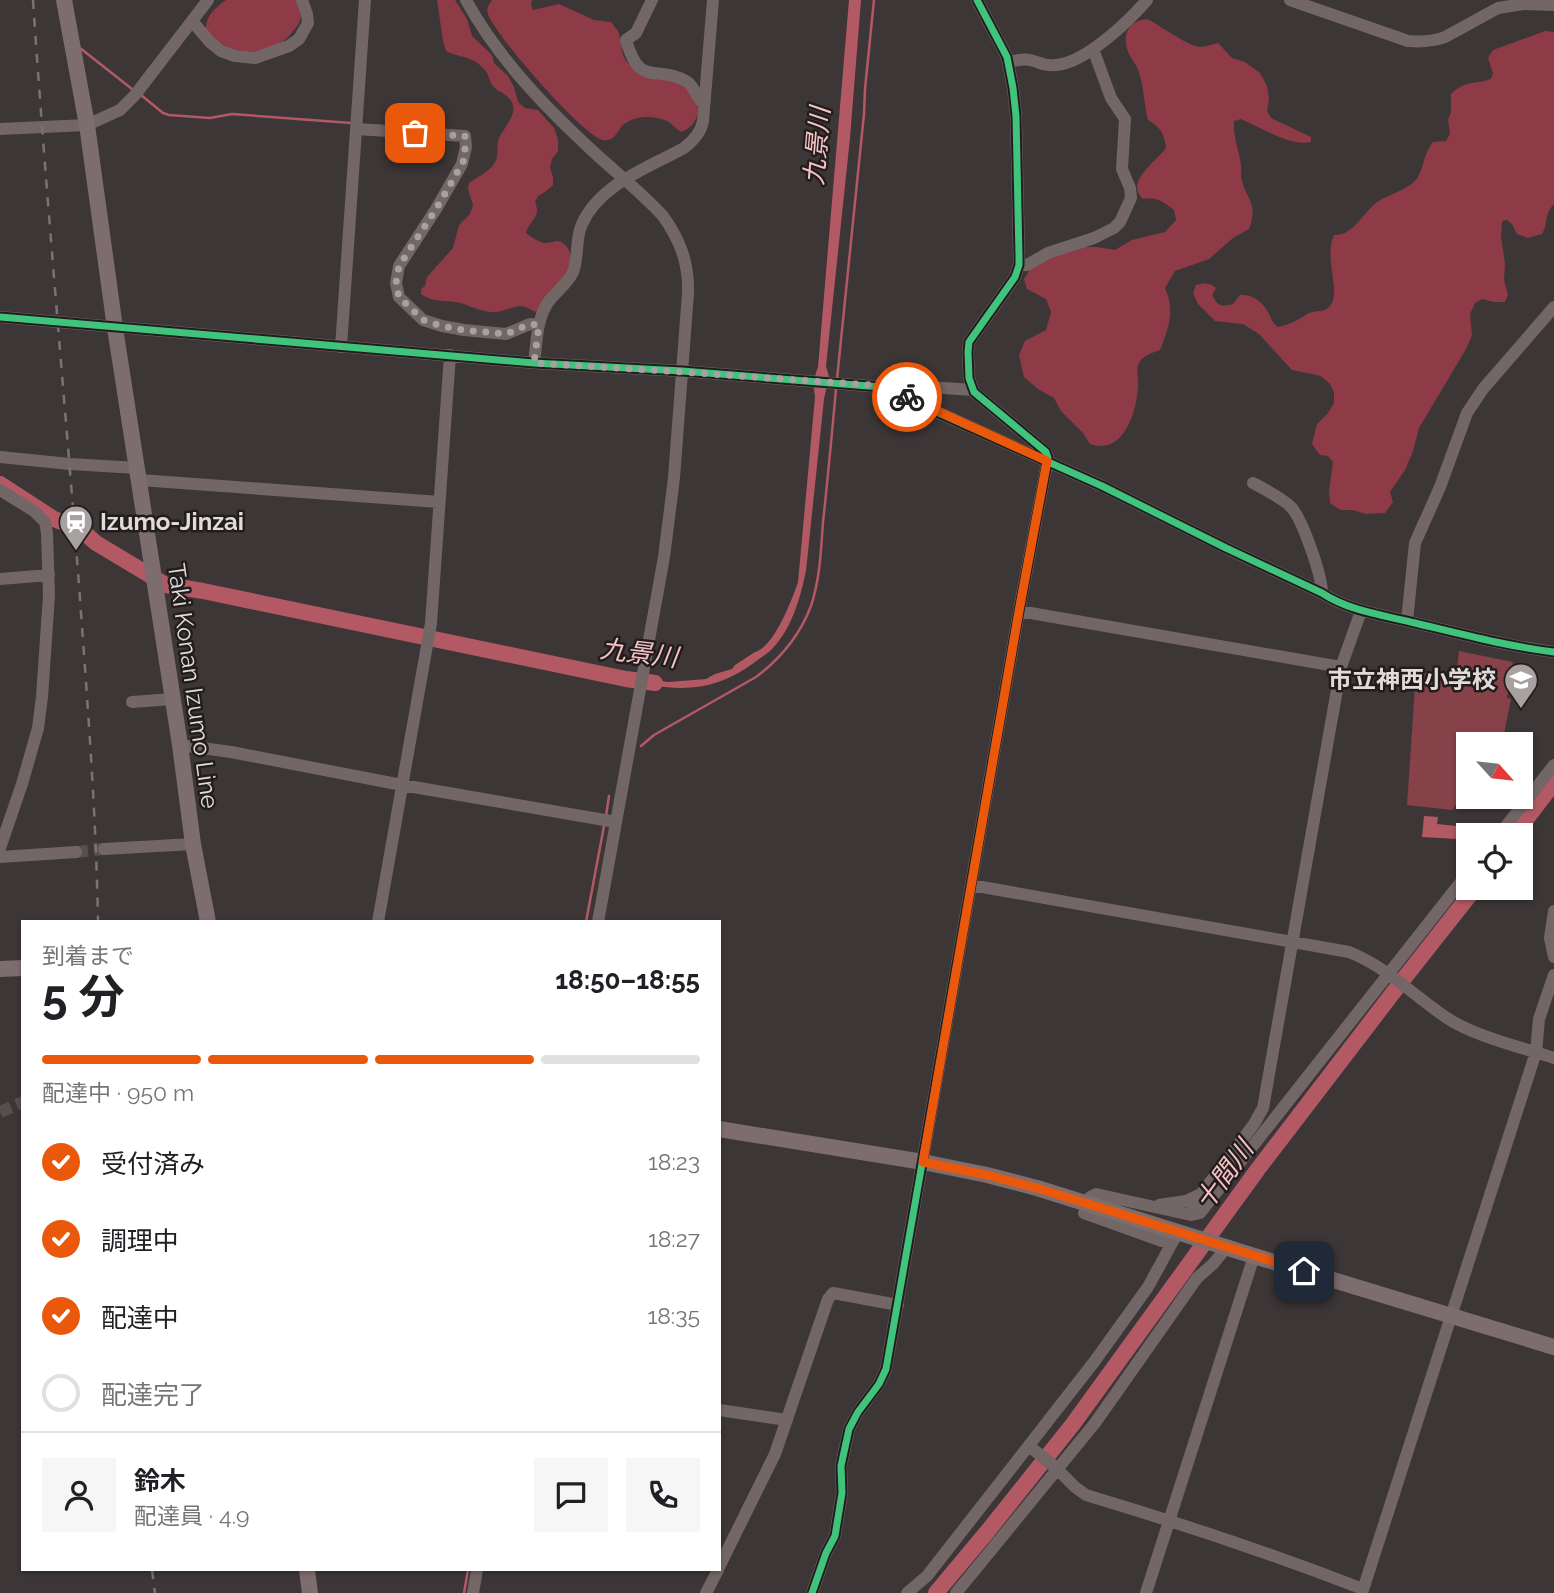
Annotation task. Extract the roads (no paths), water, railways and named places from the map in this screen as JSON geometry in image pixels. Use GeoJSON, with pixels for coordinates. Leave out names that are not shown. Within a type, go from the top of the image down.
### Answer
{"type":"FeatureCollection","features":[{"type":"Feature","properties":{"kind":"main road","name":"Taki Konan Izumo Line"},"geometry":{"type":"LineString","coordinates":[[64,0],[87,125],[193,844],[208,920]]}},
{"type":"Feature","properties":{"kind":"main road"},"geometry":{"type":"LineString","coordinates":[[0,969],[21,968]]}},
{"type":"Feature","properties":{"kind":"main road"},"geometry":{"type":"LineString","coordinates":[[721,1129],[923,1162],[1037,1188],[1177,1235],[1223,1246],[1554,1347]]}},
{"type":"Feature","properties":{"kind":"main road"},"geometry":{"type":"LineString","coordinates":[[307,1571],[310,1593]]}},
{"type":"Feature","properties":{"kind":"street"},"geometry":{"type":"LineString","coordinates":[[0,128],[87,125],[120,110],[135,95],[208,0]]}},
{"type":"Feature","properties":{"kind":"street"},"geometry":{"type":"LineString","coordinates":[[192,21],[220,51],[255,58],[289,46],[299,39],[308,23],[302,0]]}},
{"type":"Feature","properties":{"kind":"street"},"geometry":{"type":"LineString","coordinates":[[341,347],[365,0]]}},
{"type":"Feature","properties":{"kind":"street"},"geometry":{"type":"LineString","coordinates":[[652,0],[636,33],[626,40],[631,58],[639,68],[648,73],[672,76],[688,82],[703,103]]}},
{"type":"Feature","properties":{"kind":"street"},"geometry":{"type":"LineString","coordinates":[[534,363],[539,325],[545,308],[574,269],[580,226],[591,207],[615,185],[684,148],[697,136],[702,126],[713,0]]}},
{"type":"Feature","properties":{"kind":"street"},"geometry":{"type":"LineString","coordinates":[[812,1593],[835,1536],[842,1493],[841,1466],[849,1429],[886,1369],[1047,461],[1046,452],[973,390],[969,379],[970,342],[1008,288],[1019,265],[1015,99],[1008,62],[977,0]]}},
{"type":"Feature","properties":{"kind":"street"},"geometry":{"type":"LineString","coordinates":[[1008,62],[1026,59],[1055,66],[1070,61],[1093,49],[1147,0]]}},
{"type":"Feature","properties":{"kind":"street"},"geometry":{"type":"LineString","coordinates":[[1290,0],[1408,41],[1426,42],[1445,37],[1498,8],[1523,2],[1554,5]]}},
{"type":"Feature","properties":{"kind":"street"},"geometry":{"type":"LineString","coordinates":[[471,2],[508,61],[538,97],[558,119],[663,216],[677,238],[685,258],[688,282],[669,519],[598,920]]}},
{"type":"Feature","properties":{"kind":"street"},"geometry":{"type":"LineString","coordinates":[[1019,265],[1027,265],[1048,253],[1114,228],[1120,222],[1131,198],[1122,169],[1125,119],[1111,98],[1093,49]]}},
{"type":"Feature","properties":{"kind":"street"},"geometry":{"type":"LineString","coordinates":[[357,129],[465,136],[465,157],[462,164],[399,266],[396,283],[401,301],[423,320],[464,330],[506,334],[530,324],[539,325]]}},
{"type":"Feature","properties":{"kind":"street"},"geometry":{"type":"LineString","coordinates":[[1406,621],[1415,543],[1440,487],[1467,413],[1483,389],[1554,307]]}},
{"type":"Feature","properties":{"kind":"street"},"geometry":{"type":"LineString","coordinates":[[0,317],[534,363],[881,387],[1047,461],[1334,601],[1361,611],[1517,647],[1554,652]]}},
{"type":"Feature","properties":{"kind":"street"},"geometry":{"type":"LineString","coordinates":[[378,920],[430,629],[450,355]]}},
{"type":"Feature","properties":{"kind":"street"},"geometry":{"type":"LineString","coordinates":[[891,390],[898,385],[973,390]]}},
{"type":"Feature","properties":{"kind":"street"},"geometry":{"type":"LineString","coordinates":[[0,457],[139,474],[439,502]]}},
{"type":"Feature","properties":{"kind":"street"},"geometry":{"type":"LineString","coordinates":[[1253,483],[1294,509],[1311,549],[1322,593]]}},
{"type":"Feature","properties":{"kind":"street"},"geometry":{"type":"LineString","coordinates":[[0,490],[34,511],[45,522],[49,575],[38,728],[0,848]]}},
{"type":"Feature","properties":{"kind":"street"},"geometry":{"type":"LineString","coordinates":[[0,579],[49,575]]}},
{"type":"Feature","properties":{"kind":"street"},"geometry":{"type":"LineString","coordinates":[[1019,611],[1341,667]]}},
{"type":"Feature","properties":{"kind":"street"},"geometry":{"type":"LineString","coordinates":[[1192,1206],[1263,1108],[1341,667],[1361,611]]}},
{"type":"Feature","properties":{"kind":"street"},"geometry":{"type":"LineString","coordinates":[[131,702],[173,699]]}},
{"type":"Feature","properties":{"kind":"street"},"geometry":{"type":"LineString","coordinates":[[180,746],[230,752],[616,822]]}},
{"type":"Feature","properties":{"kind":"street"},"geometry":{"type":"LineString","coordinates":[[1508,823],[1554,765]]}},
{"type":"Feature","properties":{"kind":"street"},"geometry":{"type":"LineString","coordinates":[[104,849],[193,844]]}},
{"type":"Feature","properties":{"kind":"street"},"geometry":{"type":"LineString","coordinates":[[0,857],[76,852]]}},
{"type":"Feature","properties":{"kind":"street"},"geometry":{"type":"LineString","coordinates":[[971,885],[1349,952],[1390,974],[1448,1019],[1480,1035],[1554,1058]]}},
{"type":"Feature","properties":{"kind":"street"},"geometry":{"type":"LineString","coordinates":[[1090,1197],[1096,1194],[1191,1215],[1197,1215],[1203,1210],[1456,889]]}},
{"type":"Feature","properties":{"kind":"street"},"geometry":{"type":"LineString","coordinates":[[1554,911],[1550,937],[1554,957]]}},
{"type":"Feature","properties":{"kind":"street"},"geometry":{"type":"LineString","coordinates":[[1031,1448],[1086,1495],[1169,1520],[1310,1569],[1363,1591],[1536,1052],[1539,1019],[1554,975]]}},
{"type":"Feature","properties":{"kind":"street"},"geometry":{"type":"LineString","coordinates":[[1148,1206],[1186,1201],[1202,1193]]}},
{"type":"Feature","properties":{"kind":"street"},"geometry":{"type":"LineString","coordinates":[[1084,1213],[1162,1241],[1177,1235]]}},
{"type":"Feature","properties":{"kind":"street"},"geometry":{"type":"LineString","coordinates":[[907,1593],[927,1576],[1031,1448],[1148,1287],[1177,1235]]}},
{"type":"Feature","properties":{"kind":"street"},"geometry":{"type":"LineString","coordinates":[[956,1593],[1095,1423],[1197,1278],[1213,1264],[1223,1246]]}},
{"type":"Feature","properties":{"kind":"street"},"geometry":{"type":"LineString","coordinates":[[1146,1593],[1254,1256]]}},
{"type":"Feature","properties":{"kind":"street"},"geometry":{"type":"LineString","coordinates":[[721,1565],[775,1454],[828,1299],[834,1293],[898,1305]]}},
{"type":"Feature","properties":{"kind":"street"},"geometry":{"type":"LineString","coordinates":[[721,1410],[788,1420]]}},
{"type":"Feature","properties":{"kind":"street"},"geometry":{"type":"LineString","coordinates":[[473,1593],[477,1571]]}},
{"type":"Feature","properties":{"kind":"street"},"geometry":{"type":"LineString","coordinates":[[706,1593],[718,1571]]}},
{"type":"Feature","properties":{"kind":"waterway"},"geometry":{"type":"LineString","coordinates":[[837,379],[874,0]]}},
{"type":"Feature","properties":{"kind":"waterway"},"geometry":{"type":"LineString","coordinates":[[80,48],[132,89]]}},
{"type":"Feature","properties":{"kind":"waterway"},"geometry":{"type":"LineString","coordinates":[[141,95],[169,115],[210,118],[232,114],[351,123]]}},
{"type":"Feature","properties":{"kind":"waterway"},"geometry":{"type":"LineString","coordinates":[[641,746],[654,735],[756,677],[781,654],[801,627],[811,606],[818,575],[836,389]]}},
{"type":"Feature","properties":{"kind":"waterway","name":"九景川"},"geometry":{"type":"LineString","coordinates":[[0,484],[54,519],[80,529],[96,543],[166,585],[655,683]]}},
{"type":"Feature","properties":{"kind":"waterway","name":"十間川"},"geometry":{"type":"LineString","coordinates":[[1523,823],[1554,783]]}},
{"type":"Feature","properties":{"kind":"waterway"},"geometry":{"type":"LineString","coordinates":[[606,816],[609,796]]}},
{"type":"Feature","properties":{"kind":"waterway"},"geometry":{"type":"LineString","coordinates":[[586,920],[604,826]]}},
{"type":"Feature","properties":{"kind":"waterway","name":"十間川"},"geometry":{"type":"LineString","coordinates":[[936,1593],[1073,1424],[1258,1169],[1466,900]]}},
{"type":"Feature","properties":{"kind":"waterway"},"geometry":{"type":"LineString","coordinates":[[464,1593],[468,1571]]}},
{"type":"Feature","properties":{"kind":"tunnel"},"geometry":{"type":"LineString","coordinates":[[76,852],[104,849]]}},
{"type":"Feature","properties":{"kind":"tunnel"},"geometry":{"type":"LineString","coordinates":[[0,1112],[21,1103]]}},
{"type":"Feature","properties":{"kind":"railway"},"geometry":{"type":"LineString","coordinates":[[33,0],[85,669],[98,920]]}},
{"type":"Feature","properties":{"kind":"railway"},"geometry":{"type":"LineString","coordinates":[[152,1571],[155,1593]]}},
{"type":"Feature","properties":{"kind":"place","name":"Izumo-Jinzai"},"geometry":{"type":"Point","coordinates":[76,552]}},
{"type":"Feature","properties":{"kind":"place","name":"市立神西小学校"},"geometry":{"type":"Point","coordinates":[1521,710]}}]}
